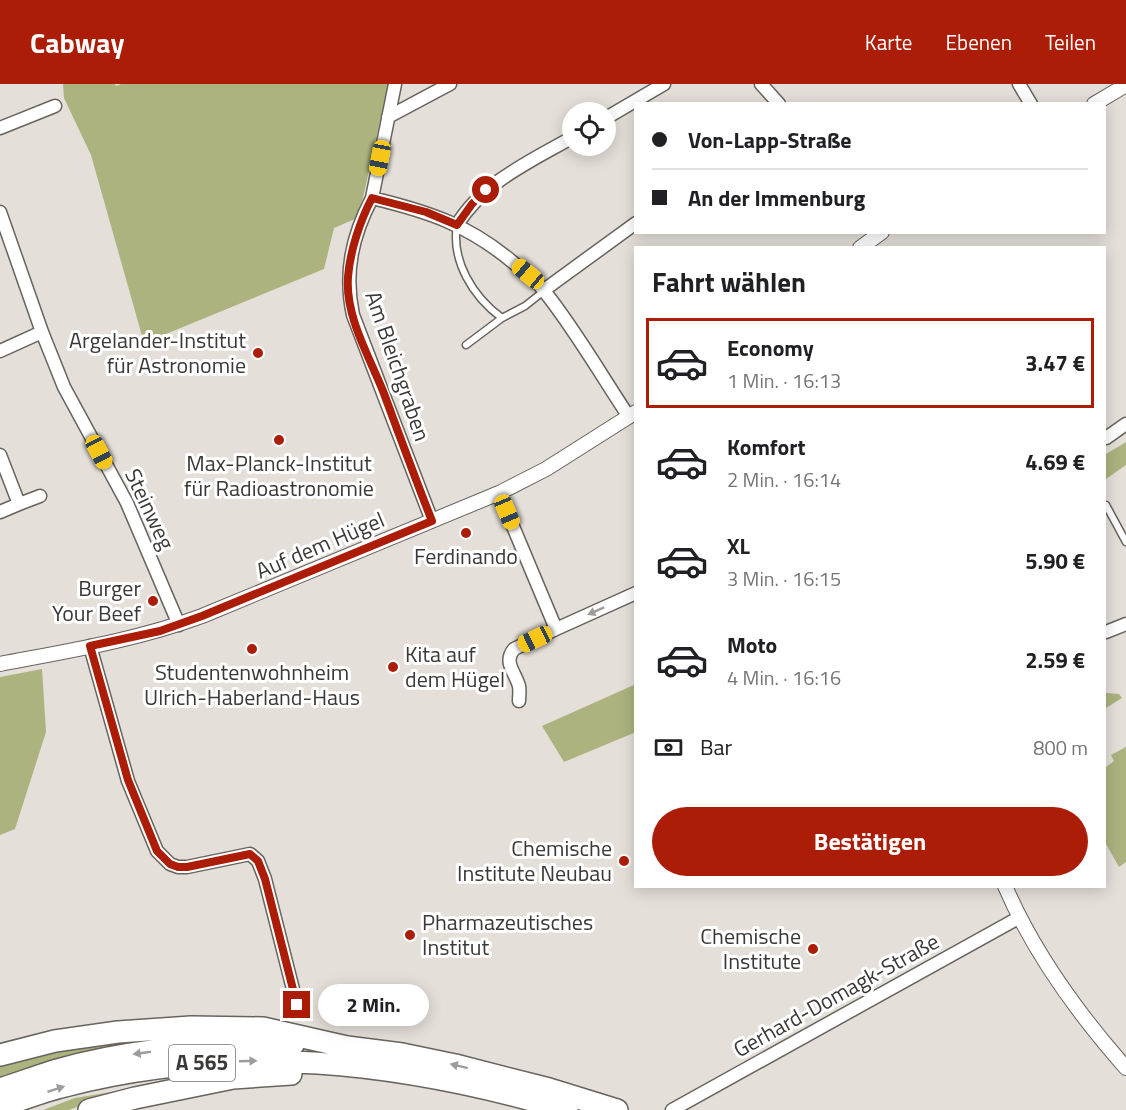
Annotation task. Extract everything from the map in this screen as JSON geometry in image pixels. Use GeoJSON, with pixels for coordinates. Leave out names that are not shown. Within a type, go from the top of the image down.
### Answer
{"type":"FeatureCollection","features":[{"type":"Feature","properties":{"kind":"highway"},"geometry":{"type":"LineString","coordinates":[[0,1055],[55,1041],[118,1032],[191,1027],[263,1028],[347,1047]]}},
{"type":"Feature","properties":{"kind":"highway","name":"A 565"},"geometry":{"type":"LineString","coordinates":[[0,1089],[77,1066],[118,1057],[192,1047],[263,1044],[347,1047],[402,1054],[549,1089],[617,1110]]}},
{"type":"Feature","properties":{"kind":"highway","name":"A 565"},"geometry":{"type":"LineString","coordinates":[[0,1107],[64,1086],[124,1073],[192,1064],[251,1060],[332,1063],[409,1072],[481,1086],[567,1110]]}},
{"type":"Feature","properties":{"kind":"highway"},"geometry":{"type":"LineString","coordinates":[[89,1110],[233,1078],[276,1074],[409,1072]]}},
{"type":"Feature","properties":{"kind":"street","name":"Am Bleichgraben"},"geometry":{"type":"LineString","coordinates":[[395,84],[372,198],[354,240],[348,278],[349,297],[353,315],[432,521]]}},
{"type":"Feature","properties":{"kind":"street"},"geometry":{"type":"LineString","coordinates":[[388,117],[450,84]]}},
{"type":"Feature","properties":{"kind":"street"},"geometry":{"type":"LineString","coordinates":[[616,112],[664,84]]}},
{"type":"Feature","properties":{"kind":"street"},"geometry":{"type":"LineString","coordinates":[[761,84],[777,102]]}},
{"type":"Feature","properties":{"kind":"street"},"geometry":{"type":"LineString","coordinates":[[1019,84],[1030,102]]}},
{"type":"Feature","properties":{"kind":"street"},"geometry":{"type":"LineString","coordinates":[[1097,102],[1126,85]]}},
{"type":"Feature","properties":{"kind":"street"},"geometry":{"type":"LineString","coordinates":[[0,128],[55,106]]}},
{"type":"Feature","properties":{"kind":"street"},"geometry":{"type":"LineString","coordinates":[[457,225],[472,204],[507,174],[562,143]]}},
{"type":"Feature","properties":{"kind":"street"},"geometry":{"type":"LineString","coordinates":[[372,198],[426,212],[457,225],[491,244],[544,290],[633,414]]}},
{"type":"Feature","properties":{"kind":"street","name":"Steinweg"},"geometry":{"type":"LineString","coordinates":[[0,212],[64,387],[127,503],[179,625]]}},
{"type":"Feature","properties":{"kind":"street"},"geometry":{"type":"LineString","coordinates":[[544,290],[634,224]]}},
{"type":"Feature","properties":{"kind":"street"},"geometry":{"type":"LineString","coordinates":[[0,351],[42,332]]}},
{"type":"Feature","properties":{"kind":"street","name":"Auf dem Hügel"},"geometry":{"type":"LineString","coordinates":[[0,664],[128,639],[179,625],[499,493],[546,469],[633,414]]}},
{"type":"Feature","properties":{"kind":"street"},"geometry":{"type":"LineString","coordinates":[[1106,438],[1126,424]]}},
{"type":"Feature","properties":{"kind":"street"},"geometry":{"type":"LineString","coordinates":[[0,455],[19,504]]}},
{"type":"Feature","properties":{"kind":"street"},"geometry":{"type":"LineString","coordinates":[[499,493],[556,629]]}},
{"type":"Feature","properties":{"kind":"street"},"geometry":{"type":"LineString","coordinates":[[0,512],[40,496]]}},
{"type":"Feature","properties":{"kind":"street"},"geometry":{"type":"LineString","coordinates":[[519,701],[520,687],[509,662],[510,654],[514,649],[634,593]]}},
{"type":"Feature","properties":{"kind":"street"},"geometry":{"type":"LineString","coordinates":[[1106,632],[1126,624]]}},
{"type":"Feature","properties":{"kind":"street"},"geometry":{"type":"LineString","coordinates":[[90,646],[128,780],[157,851],[170,864],[178,867],[250,854],[258,861],[265,879],[297,1005]]}},
{"type":"Feature","properties":{"kind":"street"},"geometry":{"type":"LineString","coordinates":[[1006,888],[1057,979],[1109,1050],[1126,1068]]}},
{"type":"Feature","properties":{"kind":"street","name":"Gerhard-Domagk-Straße"},"geometry":{"type":"LineString","coordinates":[[672,1110],[1020,916]]}},
{"type":"Feature","properties":{"kind":"lane"},"geometry":{"type":"LineString","coordinates":[[457,225],[456,252],[462,269],[476,293],[502,318]]}},
{"type":"Feature","properties":{"kind":"lane"},"geometry":{"type":"LineString","coordinates":[[466,345],[502,318],[525,306],[544,290]]}},
{"type":"Feature","properties":{"kind":"lane"},"geometry":{"type":"LineString","coordinates":[[1106,505],[1126,542]]}},
{"type":"Feature","properties":{"kind":"green space"},"geometry":{"type":"Polygon","coordinates":[[[63,84],[115,84],[116,86],[121,84],[388,84],[363,198],[355,219],[334,228],[324,269],[144,343],[91,155],[64,98],[63,84]]]}},
{"type":"Feature","properties":{"kind":"green space"},"geometry":{"type":"Polygon","coordinates":[[[1126,442],[1126,465],[1106,479],[1106,454],[1126,442]]]}},
{"type":"Feature","properties":{"kind":"green space"},"geometry":{"type":"Polygon","coordinates":[[[42,669],[46,732],[15,829],[0,835],[0,677],[42,669]]]}},
{"type":"Feature","properties":{"kind":"green space"},"geometry":{"type":"Polygon","coordinates":[[[634,685],[634,733],[564,762],[542,726],[634,685]]]}},
{"type":"Feature","properties":{"kind":"green space"},"geometry":{"type":"Polygon","coordinates":[[[1106,693],[1119,694],[1122,698],[1106,708],[1106,693]]]}},
{"type":"Feature","properties":{"kind":"green space"},"geometry":{"type":"Polygon","coordinates":[[[1126,747],[1126,862],[1119,867],[1106,844],[1106,767],[1114,761],[1111,755],[1126,747]]]}},
{"type":"Feature","properties":{"kind":"green space"},"geometry":{"type":"Polygon","coordinates":[[[166,1038],[78,1055],[0,1078],[0,1065],[77,1045],[166,1038]]]}},
{"type":"Feature","properties":{"kind":"green space"},"geometry":{"type":"Polygon","coordinates":[[[171,1082],[69,1110],[43,1110],[75,1098],[171,1082]]]}},
{"type":"Feature","properties":{"kind":"place","name":"Argelander-Institut für Astronomie"},"geometry":{"type":"Point","coordinates":[258,353]}},
{"type":"Feature","properties":{"kind":"place","name":"Max-Planck-Institut für Radioastronomie"},"geometry":{"type":"Point","coordinates":[279,440]}},
{"type":"Feature","properties":{"kind":"place","name":"Ferdinando"},"geometry":{"type":"Point","coordinates":[466,533]}},
{"type":"Feature","properties":{"kind":"place","name":"Burger Your Beef"},"geometry":{"type":"Point","coordinates":[153,601]}},
{"type":"Feature","properties":{"kind":"place","name":"Studentenwohnheim Ulrich-Haberland-Haus"},"geometry":{"type":"Point","coordinates":[252,649]}},
{"type":"Feature","properties":{"kind":"place","name":"Kita auf dem Hügel"},"geometry":{"type":"Point","coordinates":[393,667]}},
{"type":"Feature","properties":{"kind":"place","name":"Chemische Institute Neubau"},"geometry":{"type":"Point","coordinates":[624,861]}},
{"type":"Feature","properties":{"kind":"place","name":"Pharmazeutisches Institut"},"geometry":{"type":"Point","coordinates":[410,935]}},
{"type":"Feature","properties":{"kind":"place","name":"Chemische Institute"},"geometry":{"type":"Point","coordinates":[813,949]}},
{"type":"Feature","properties":{"kind":"route"},"geometry":{"type":"LineString","coordinates":[[297,1005],[265,879],[258,861],[250,854],[178,867],[170,864],[157,851],[128,780],[90,646],[179,625],[432,521],[353,315],[348,278],[354,240],[372,198],[426,212],[457,225],[462,216],[486,190]]}}]}
